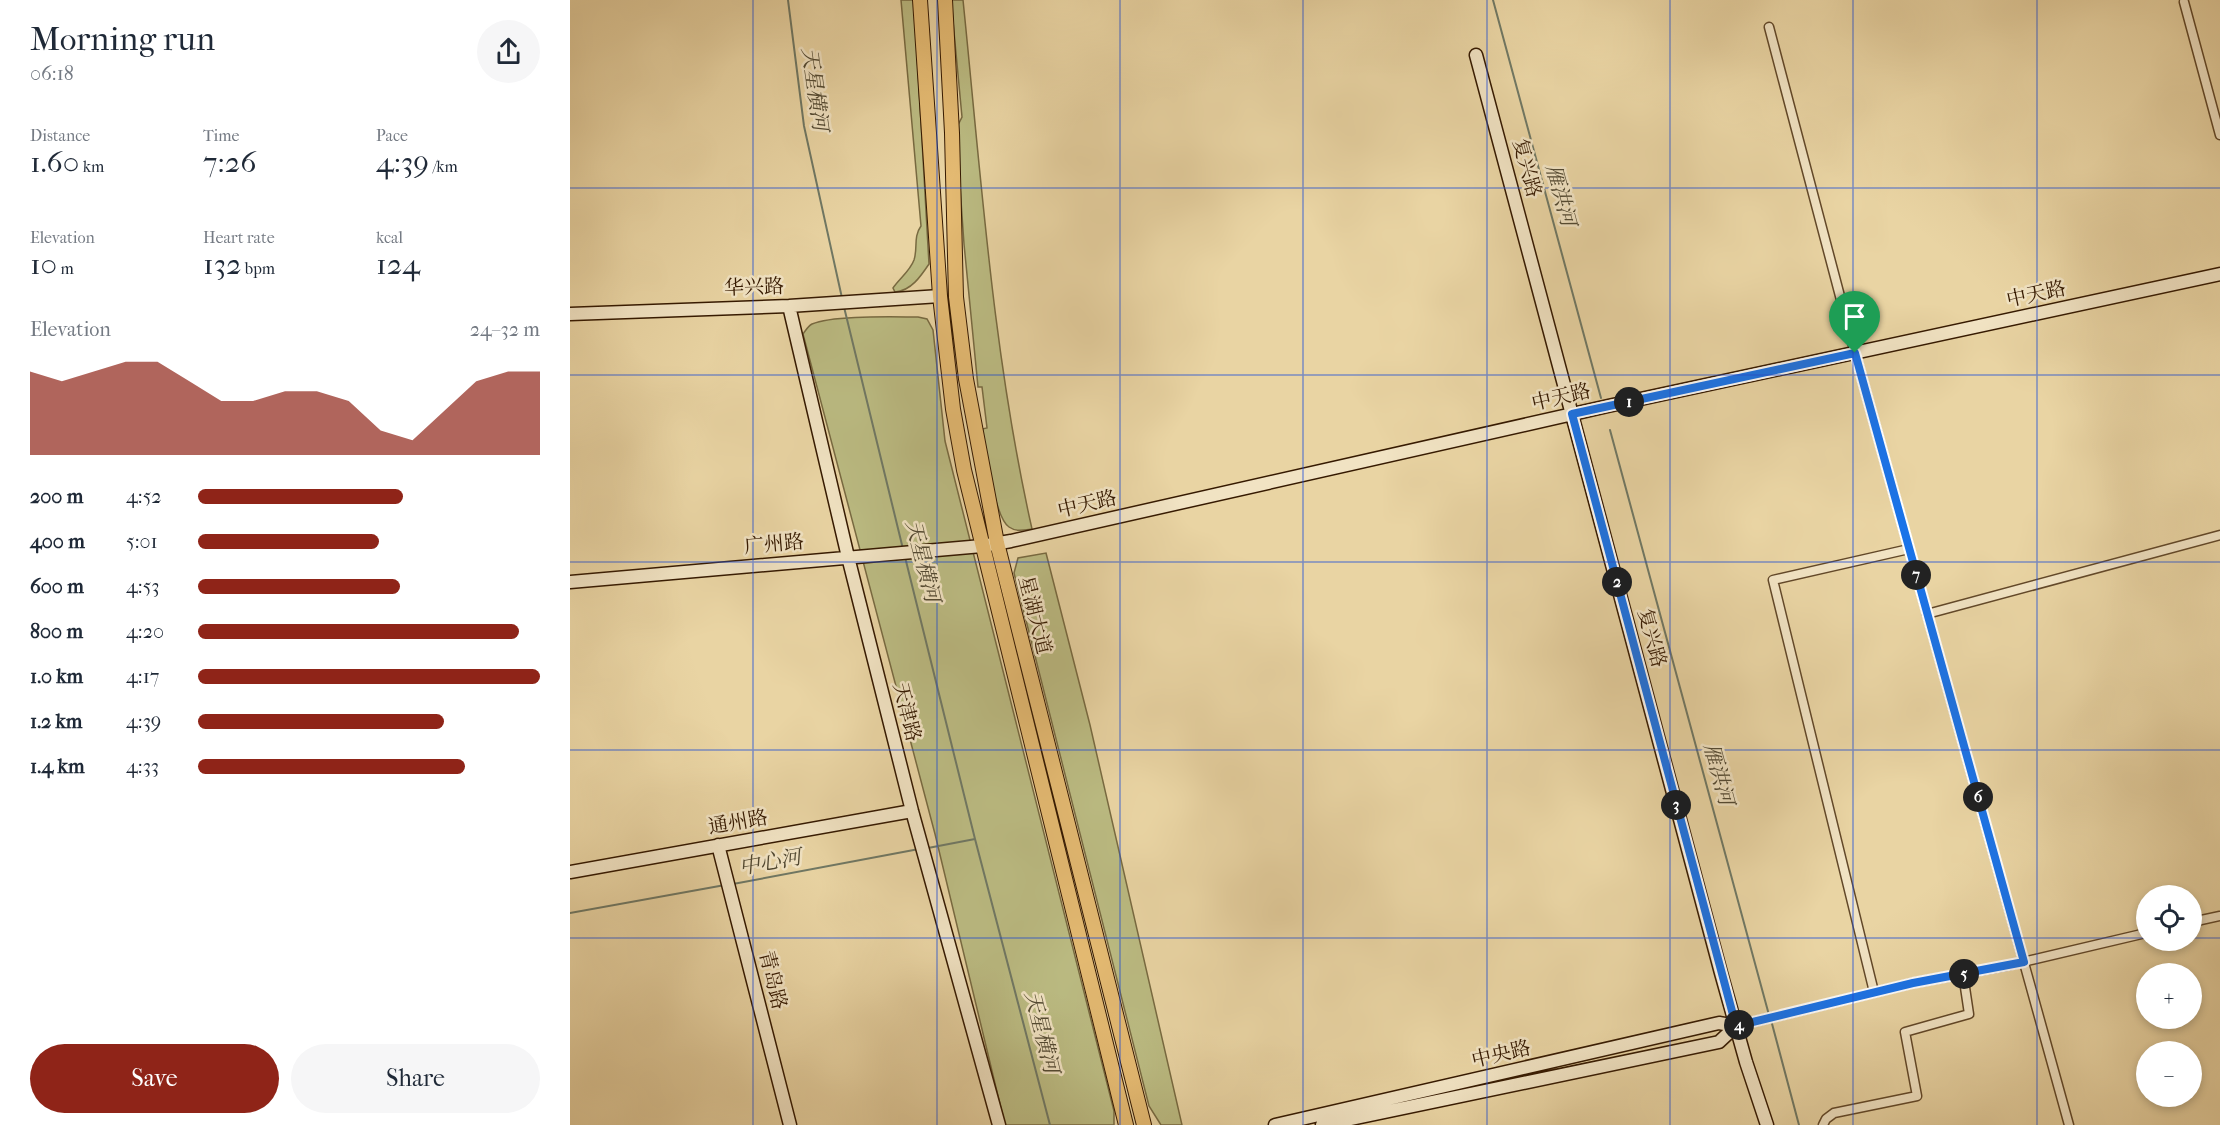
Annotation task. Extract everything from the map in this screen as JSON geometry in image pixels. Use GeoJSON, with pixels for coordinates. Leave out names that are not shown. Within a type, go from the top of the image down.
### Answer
{"type":"FeatureCollection","features":[{"type":"Feature","properties":{"kind":"main road","name":"星湖大道"},"geometry":{"type":"LineString","coordinates":[[920,0],[940,296],[955,419],[964,470],[1126,1125]]}},
{"type":"Feature","properties":{"kind":"main road","name":"星湖大道"},"geometry":{"type":"LineString","coordinates":[[945,0],[951,103],[956,297],[966,379],[997,543],[1143,1125]]}},
{"type":"Feature","properties":{"kind":"street"},"geometry":{"type":"LineString","coordinates":[[2184,2],[2220,135]]}},
{"type":"Feature","properties":{"kind":"street"},"geometry":{"type":"LineString","coordinates":[[1769,27],[1855,353],[2069,1125]]}},
{"type":"Feature","properties":{"kind":"street","name":"复兴路"},"geometry":{"type":"LineString","coordinates":[[1476,55],[1736,1026],[1767,1125]]}},
{"type":"Feature","properties":{"kind":"street","name":"中天路"},"geometry":{"type":"LineString","coordinates":[[982,546],[1572,414],[2220,274]]}},
{"type":"Feature","properties":{"kind":"street","name":"华兴路"},"geometry":{"type":"LineString","coordinates":[[570,314],[789,306],[940,296]]}},
{"type":"Feature","properties":{"kind":"street","name":"天津路"},"geometry":{"type":"LineString","coordinates":[[789,306],[848,557],[912,811],[999,1125]]}},
{"type":"Feature","properties":{"kind":"street"},"geometry":{"type":"LineString","coordinates":[[1927,614],[2220,535]]}},
{"type":"Feature","properties":{"kind":"street","name":"广州路"},"geometry":{"type":"LineString","coordinates":[[570,582],[982,546]]}},
{"type":"Feature","properties":{"kind":"street"},"geometry":{"type":"LineString","coordinates":[[1874,992],[1773,580],[1909,549]]}},
{"type":"Feature","properties":{"kind":"street","name":"通州路"},"geometry":{"type":"LineString","coordinates":[[570,872],[912,811]]}},
{"type":"Feature","properties":{"kind":"street","name":"青岛路"},"geometry":{"type":"LineString","coordinates":[[718,845],[790,1125]]}},
{"type":"Feature","properties":{"kind":"street"},"geometry":{"type":"LineString","coordinates":[[2202,920],[2220,916]]}},
{"type":"Feature","properties":{"kind":"street"},"geometry":{"type":"LineString","coordinates":[[1322,1125],[1719,1042],[1736,1026],[1874,992],[2024,962],[2136,935]]}},
{"type":"Feature","properties":{"kind":"street"},"geometry":{"type":"LineString","coordinates":[[1823,1125],[1826,1119],[1834,1113],[1917,1096],[1905,1032],[1969,1014],[1963,974]]}},
{"type":"Feature","properties":{"kind":"street","name":"中央路"},"geometry":{"type":"LineString","coordinates":[[1275,1125],[1719,1023],[1736,1026]]}},
{"type":"Feature","properties":{"kind":"green space"},"geometry":{"type":"Polygon","coordinates":[[[901,0],[914,0],[929,264],[911,286],[895,292],[893,288],[914,260],[917,234],[921,226],[901,0]]]}},
{"type":"Feature","properties":{"kind":"green space"},"geometry":{"type":"Polygon","coordinates":[[[951,0],[963,0],[982,199],[998,332],[1007,398],[1032,529],[1014,530],[1004,521],[995,497],[982,429],[987,428],[982,387],[978,387],[964,244],[956,129],[962,117],[951,0]]]}},
{"type":"Feature","properties":{"kind":"green space"},"geometry":{"type":"Polygon","coordinates":[[[918,317],[927,319],[933,330],[945,441],[1114,1111],[1114,1125],[1005,1125],[935,834],[803,334],[812,324],[834,319],[918,317]]]}},
{"type":"Feature","properties":{"kind":"green space"},"geometry":{"type":"Polygon","coordinates":[[[1046,553],[1090,725],[1182,1125],[1161,1125],[1149,1106],[1014,573],[1018,558],[1046,553]]]}},
{"type":"Feature","properties":{"kind":"waterway","name":"天星横河"},"geometry":{"type":"LineString","coordinates":[[788,0],[804,126],[842,298]]}},
{"type":"Feature","properties":{"kind":"waterway","name":"雁洪河"},"geometry":{"type":"LineString","coordinates":[[1493,0],[1601,398]]}},
{"type":"Feature","properties":{"kind":"waterway","name":"天星横河"},"geometry":{"type":"LineString","coordinates":[[844,307],[903,549]]}},
{"type":"Feature","properties":{"kind":"waterway","name":"雁洪河"},"geometry":{"type":"LineString","coordinates":[[1610,430],[1769,1015]]}},
{"type":"Feature","properties":{"kind":"waterway","name":"天星横河"},"geometry":{"type":"LineString","coordinates":[[905,557],[975,839],[1050,1125]]}},
{"type":"Feature","properties":{"kind":"waterway","name":"中心河"},"geometry":{"type":"LineString","coordinates":[[928,848],[975,839]]}},
{"type":"Feature","properties":{"kind":"waterway","name":"中心河"},"geometry":{"type":"LineString","coordinates":[[733,884],[919,849]]}},
{"type":"Feature","properties":{"kind":"waterway","name":"中心河"},"geometry":{"type":"LineString","coordinates":[[570,913],[725,885]]}},
{"type":"Feature","properties":{"kind":"waterway","name":"雁洪河"},"geometry":{"type":"LineString","coordinates":[[1771,1020],[1799,1125]]}},
{"type":"Feature","properties":{"kind":"route"},"geometry":{"type":"LineString","coordinates":[[1855,353],[2024,962],[1913,983],[1736,1026],[1572,414],[1855,353]]}}]}
